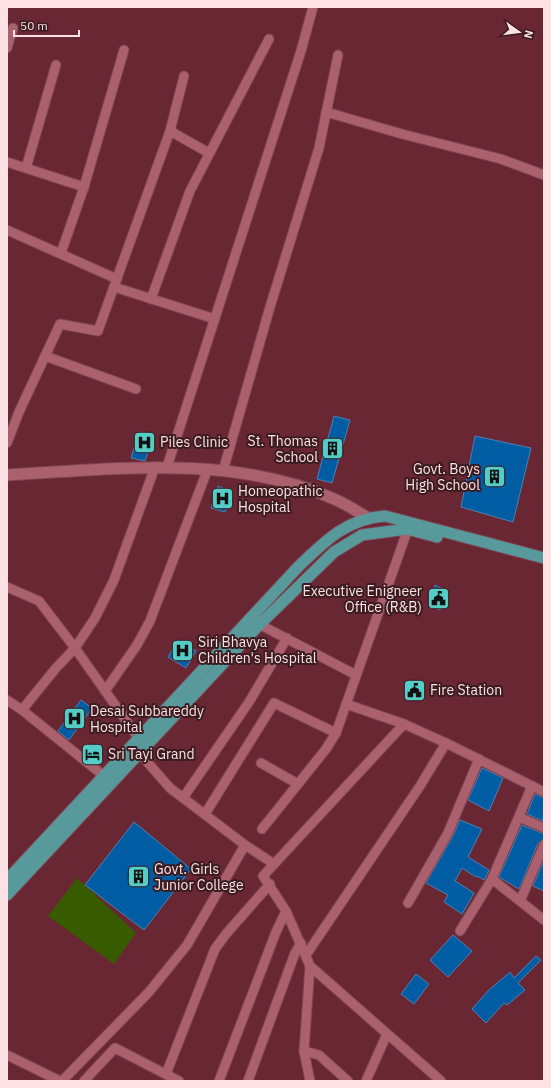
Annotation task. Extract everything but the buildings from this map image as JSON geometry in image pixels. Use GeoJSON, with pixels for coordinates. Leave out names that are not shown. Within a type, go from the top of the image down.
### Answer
{"type":"FeatureCollection","features":[{"type":"Feature","properties":{"kind":"main road"},"geometry":{"type":"LineString","coordinates":[[255,622],[298,567],[328,539],[351,524],[368,518],[385,516],[409,526],[544,563]]}},
{"type":"Feature","properties":{"kind":"main road"},"geometry":{"type":"LineString","coordinates":[[7,895],[137,746],[255,622],[334,552],[362,535],[409,526],[544,558]]}},
{"type":"Feature","properties":{"kind":"main road"},"geometry":{"type":"LineString","coordinates":[[7,880],[104,776],[137,746]]}},
{"type":"Feature","properties":{"kind":"street"},"geometry":{"type":"LineString","coordinates":[[167,467],[301,51],[313,7]]}},
{"type":"Feature","properties":{"kind":"street"},"geometry":{"type":"LineString","coordinates":[[7,48],[13,28]]}},
{"type":"Feature","properties":{"kind":"street"},"geometry":{"type":"LineString","coordinates":[[151,299],[190,191],[269,39]]}},
{"type":"Feature","properties":{"kind":"street"},"geometry":{"type":"LineString","coordinates":[[61,253],[84,187],[124,50]]}},
{"type":"Feature","properties":{"kind":"street"},"geometry":{"type":"LineString","coordinates":[[223,471],[270,307],[319,148],[338,55]]}},
{"type":"Feature","properties":{"kind":"street"},"geometry":{"type":"LineString","coordinates":[[26,168],[56,65]]}},
{"type":"Feature","properties":{"kind":"street"},"geometry":{"type":"LineString","coordinates":[[7,444],[19,412],[60,324],[98,331],[170,131],[184,76]]}},
{"type":"Feature","properties":{"kind":"street"},"geometry":{"type":"LineString","coordinates":[[326,112],[402,134],[501,159],[544,175]]}},
{"type":"Feature","properties":{"kind":"street"},"geometry":{"type":"LineString","coordinates":[[170,131],[209,153]]}},
{"type":"Feature","properties":{"kind":"street"},"geometry":{"type":"LineString","coordinates":[[7,162],[84,187]]}},
{"type":"Feature","properties":{"kind":"street"},"geometry":{"type":"LineString","coordinates":[[7,230],[61,253],[115,283],[151,299],[215,319]]}},
{"type":"Feature","properties":{"kind":"street"},"geometry":{"type":"LineString","coordinates":[[44,356],[136,389]]}},
{"type":"Feature","properties":{"kind":"street"},"geometry":{"type":"LineString","coordinates":[[7,475],[155,467],[223,471],[282,481],[334,498],[368,518]]}},
{"type":"Feature","properties":{"kind":"street"},"geometry":{"type":"LineString","coordinates":[[22,710],[56,668],[75,648],[95,618],[114,580],[155,467]]}},
{"type":"Feature","properties":{"kind":"street"},"geometry":{"type":"LineString","coordinates":[[105,690],[137,645],[150,621],[207,471]]}},
{"type":"Feature","properties":{"kind":"street"},"geometry":{"type":"LineString","coordinates":[[262,829],[326,749],[336,733],[409,526]]}},
{"type":"Feature","properties":{"kind":"street"},"geometry":{"type":"LineString","coordinates":[[7,587],[39,602],[75,648],[105,690],[137,746],[170,788],[245,845],[274,864]]}},
{"type":"Feature","properties":{"kind":"street"},"geometry":{"type":"LineString","coordinates":[[255,622],[356,675]]}},
{"type":"Feature","properties":{"kind":"street"},"geometry":{"type":"LineString","coordinates":[[183,798],[249,702],[287,638]]}},
{"type":"Feature","properties":{"kind":"street"},"geometry":{"type":"LineString","coordinates":[[7,700],[22,710],[104,776]]}},
{"type":"Feature","properties":{"kind":"street"},"geometry":{"type":"LineString","coordinates":[[205,814],[274,703],[336,733]]}},
{"type":"Feature","properties":{"kind":"street"},"geometry":{"type":"LineString","coordinates":[[346,704],[404,724],[479,759],[544,792]]}},
{"type":"Feature","properties":{"kind":"street"},"geometry":{"type":"LineString","coordinates":[[310,1081],[304,1051],[310,966],[286,911],[270,884],[263,876],[404,724]]}},
{"type":"Feature","properties":{"kind":"street"},"geometry":{"type":"LineString","coordinates":[[306,955],[420,786],[446,743]]}},
{"type":"Feature","properties":{"kind":"street"},"geometry":{"type":"LineString","coordinates":[[408,903],[448,833],[479,759]]}},
{"type":"Feature","properties":{"kind":"street"},"geometry":{"type":"LineString","coordinates":[[261,763],[298,784]]}},
{"type":"Feature","properties":{"kind":"street"},"geometry":{"type":"LineString","coordinates":[[460,931],[492,879],[532,786]]}},
{"type":"Feature","properties":{"kind":"street"},"geometry":{"type":"LineString","coordinates":[[518,817],[544,828]]}},
{"type":"Feature","properties":{"kind":"street"},"geometry":{"type":"LineString","coordinates":[[520,901],[544,844]]}},
{"type":"Feature","properties":{"kind":"street"},"geometry":{"type":"LineString","coordinates":[[7,1055],[61,1081],[149,992],[187,945],[245,845]]}},
{"type":"Feature","properties":{"kind":"street"},"geometry":{"type":"LineString","coordinates":[[492,879],[544,920]]}},
{"type":"Feature","properties":{"kind":"street"},"geometry":{"type":"LineString","coordinates":[[166,1074],[216,949],[226,934],[270,884]]}},
{"type":"Feature","properties":{"kind":"street"},"geometry":{"type":"LineString","coordinates":[[220,1081],[276,932],[286,911]]}},
{"type":"Feature","properties":{"kind":"street"},"geometry":{"type":"LineString","coordinates":[[248,1081],[293,960],[301,943]]}},
{"type":"Feature","properties":{"kind":"street"},"geometry":{"type":"LineString","coordinates":[[310,966],[441,1081]]}},
{"type":"Feature","properties":{"kind":"street"},"geometry":{"type":"LineString","coordinates":[[366,1081],[387,1034]]}},
{"type":"Feature","properties":{"kind":"street"},"geometry":{"type":"LineString","coordinates":[[84,1081],[115,1048],[179,1081]]}},
{"type":"Feature","properties":{"kind":"street"},"geometry":{"type":"LineString","coordinates":[[304,1051],[319,1055],[348,1081]]}},
{"type":"Feature","properties":{"kind":"green space"},"geometry":{"type":"Polygon","coordinates":[[[77,878],[136,933],[114,964],[48,916],[77,878]]]}},
{"type":"Feature","properties":{"kind":"place","name":"Piles Clinic"},"geometry":{"type":"Point","coordinates":[144,442]}},
{"type":"Feature","properties":{"kind":"place","name":"St. Thomas School"},"geometry":{"type":"Point","coordinates":[333,449]}},
{"type":"Feature","properties":{"kind":"place","name":"Govt. Boys High School"},"geometry":{"type":"Point","coordinates":[495,477]}},
{"type":"Feature","properties":{"kind":"place","name":"Homeopathic Hospital"},"geometry":{"type":"Point","coordinates":[222,499]}},
{"type":"Feature","properties":{"kind":"place","name":"Executive Enigneer Office (R&B)"},"geometry":{"type":"Point","coordinates":[438,599]}},
{"type":"Feature","properties":{"kind":"place","name":"Siri Bhavya Children's Hospital"},"geometry":{"type":"Point","coordinates":[182,650]}},
{"type":"Feature","properties":{"kind":"place","name":"Fire Station"},"geometry":{"type":"Point","coordinates":[414,690]}},
{"type":"Feature","properties":{"kind":"place","name":"Desai Subbareddy Hospital"},"geometry":{"type":"Point","coordinates":[74,719]}},
{"type":"Feature","properties":{"kind":"place","name":"Sri Tayi Grand"},"geometry":{"type":"Point","coordinates":[92,754]}},
{"type":"Feature","properties":{"kind":"place","name":"Govt. Girls Junior College"},"geometry":{"type":"Point","coordinates":[138,877]}}]}
